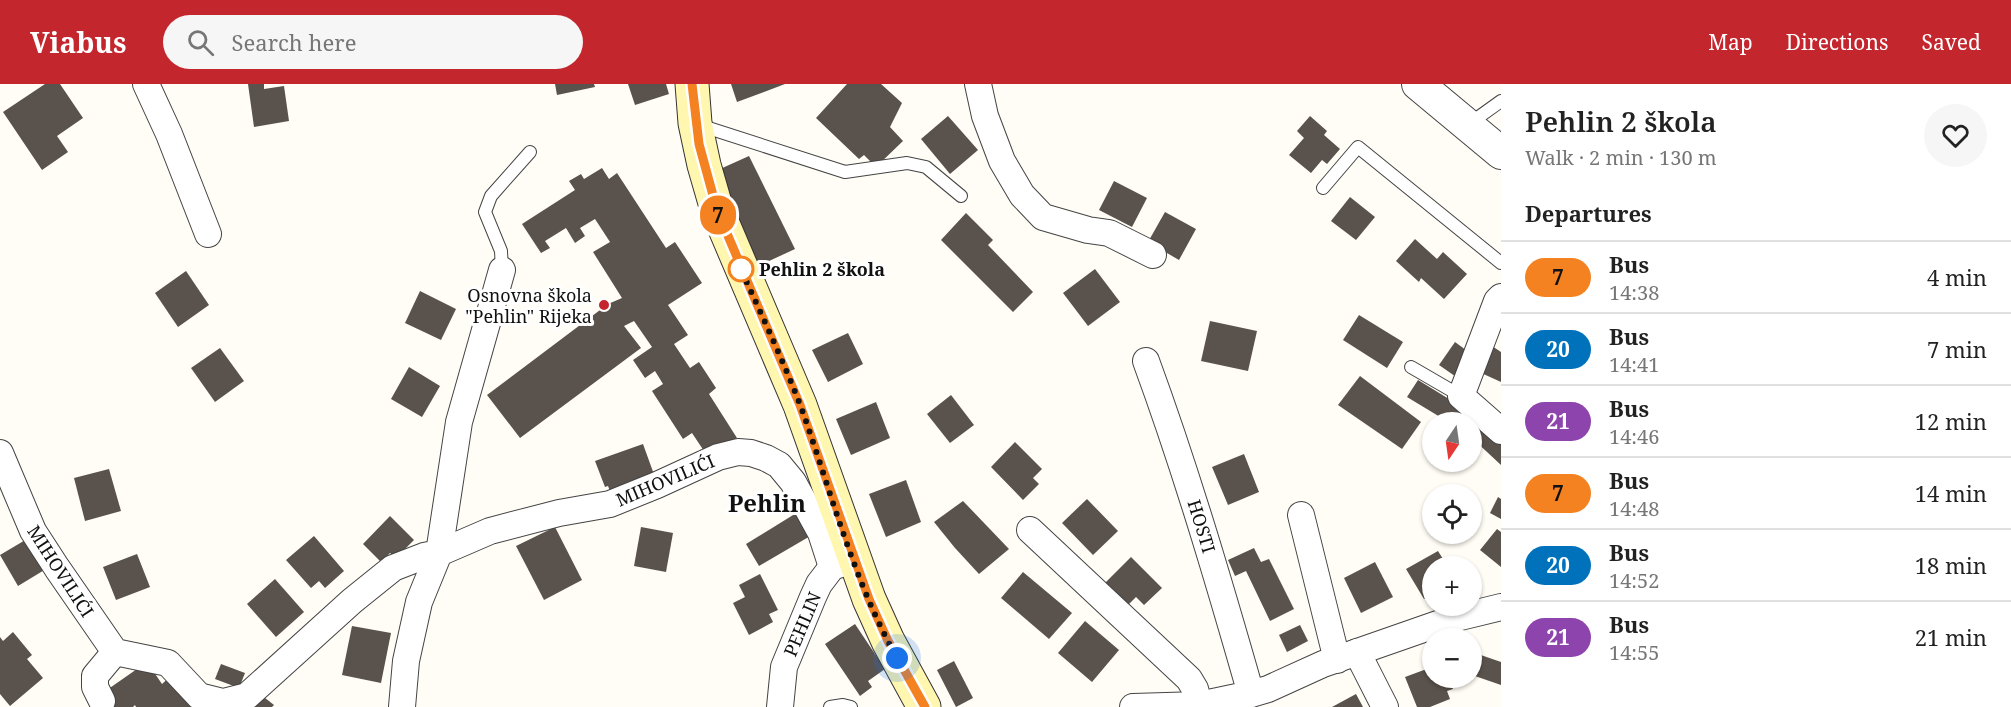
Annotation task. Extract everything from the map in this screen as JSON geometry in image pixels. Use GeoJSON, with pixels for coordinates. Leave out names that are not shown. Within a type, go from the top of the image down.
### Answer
{"type":"FeatureCollection","features":[{"type":"Feature","properties":{"kind":"main road"},"geometry":{"type":"LineString","coordinates":[[692,84],[695,123],[717,210],[800,405],[843,563],[924,707]]}},
{"type":"Feature","properties":{"kind":"street"},"geometry":{"type":"LineString","coordinates":[[146,84],[169,134],[208,234]]}},
{"type":"Feature","properties":{"kind":"street"},"geometry":{"type":"LineString","coordinates":[[978,84],[985,116],[1002,161],[1022,195],[1043,217],[1088,230],[1109,233],[1153,255]]}},
{"type":"Feature","properties":{"kind":"street"},"geometry":{"type":"LineString","coordinates":[[1418,84],[1501,153]]}},
{"type":"Feature","properties":{"kind":"street"},"geometry":{"type":"LineString","coordinates":[[402,707],[406,661],[419,602],[439,553],[459,422],[502,270]]}},
{"type":"Feature","properties":{"kind":"street"},"geometry":{"type":"LineString","coordinates":[[1501,297],[1497,301],[1461,396],[1501,431]]}},
{"type":"Feature","properties":{"kind":"street","name":"HOSTI"},"geometry":{"type":"LineString","coordinates":[[1146,361],[1175,441],[1251,694]]}},
{"type":"Feature","properties":{"kind":"street","name":"MIHOVILIĆI"},"geometry":{"type":"LineString","coordinates":[[0,453],[33,531],[115,652],[168,663],[199,696],[223,702],[247,696],[352,601],[393,568],[439,553],[490,531],[559,513],[610,504],[718,457],[738,452],[751,453],[779,465],[793,482],[821,533],[843,563]]}},
{"type":"Feature","properties":{"kind":"street"},"geometry":{"type":"LineString","coordinates":[[1301,515],[1347,656],[1385,707]]}},
{"type":"Feature","properties":{"kind":"street"},"geometry":{"type":"LineString","coordinates":[[1031,540],[1189,679],[1195,689],[1194,706]]}},
{"type":"Feature","properties":{"kind":"street","name":"PEHLIN"},"geometry":{"type":"LineString","coordinates":[[780,707],[784,667],[819,584],[843,563]]}},
{"type":"Feature","properties":{"kind":"street"},"geometry":{"type":"LineString","coordinates":[[1133,707],[1194,706],[1251,694],[1347,656],[1452,619],[1501,607]]}},
{"type":"Feature","properties":{"kind":"street"},"geometry":{"type":"LineString","coordinates":[[102,701],[95,687],[95,676],[115,652]]}},
{"type":"Feature","properties":{"kind":"lane"},"geometry":{"type":"LineString","coordinates":[[1468,125],[1501,101]]}},
{"type":"Feature","properties":{"kind":"lane"},"geometry":{"type":"LineString","coordinates":[[695,123],[845,172],[907,164],[926,167],[962,196]]}},
{"type":"Feature","properties":{"kind":"lane"},"geometry":{"type":"LineString","coordinates":[[1323,188],[1358,147],[1501,262]]}},
{"type":"Feature","properties":{"kind":"lane"},"geometry":{"type":"LineString","coordinates":[[502,270],[501,251],[485,212],[491,196],[530,152]]}},
{"type":"Feature","properties":{"kind":"lane"},"geometry":{"type":"LineString","coordinates":[[1412,367],[1461,396]]}},
{"type":"Feature","properties":{"kind":"lane"},"geometry":{"type":"LineString","coordinates":[[830,707],[843,705],[851,707]]}},
{"type":"Feature","properties":{"kind":"building"},"geometry":{"type":"Polygon","coordinates":[[[45,84],[60,84],[83,118],[57,136],[68,152],[42,170],[3,112],[45,84]]]}},
{"type":"Feature","properties":{"kind":"building"},"geometry":{"type":"Polygon","coordinates":[[[248,84],[264,84],[264,89],[284,86],[289,121],[254,127],[248,84]]]}},
{"type":"Feature","properties":{"kind":"building"},"geometry":{"type":"Polygon","coordinates":[[[555,84],[594,84],[595,87],[557,95],[555,84]]]}},
{"type":"Feature","properties":{"kind":"building"},"geometry":{"type":"Polygon","coordinates":[[[628,84],[666,84],[669,94],[635,105],[628,84]]]}},
{"type":"Feature","properties":{"kind":"building"},"geometry":{"type":"Polygon","coordinates":[[[731,84],[785,84],[737,102],[731,84]]]}},
{"type":"Feature","properties":{"kind":"building"},"geometry":{"type":"Polygon","coordinates":[[[847,84],[881,84],[902,103],[890,127],[903,141],[876,167],[864,155],[859,159],[816,118],[847,84]]]}},
{"type":"Feature","properties":{"kind":"building"},"geometry":{"type":"Polygon","coordinates":[[[948,116],[978,150],[950,174],[921,139],[948,116]]]}},
{"type":"Feature","properties":{"kind":"building"},"geometry":{"type":"Polygon","coordinates":[[[1310,116],[1327,131],[1324,135],[1340,149],[1327,164],[1322,160],[1311,173],[1289,155],[1304,138],[1297,131],[1310,116]]]}},
{"type":"Feature","properties":{"kind":"building"},"geometry":{"type":"Polygon","coordinates":[[[749,156],[795,249],[752,269],[709,174],[749,156]]]}},
{"type":"Feature","properties":{"kind":"building"},"geometry":{"type":"Polygon","coordinates":[[[602,168],[609,179],[617,173],[666,248],[675,242],[702,283],[668,305],[688,335],[674,344],[690,368],[699,362],[716,388],[709,394],[737,438],[708,457],[692,433],[683,439],[652,391],[663,384],[655,371],[645,378],[633,360],[652,347],[634,321],[624,326],[641,348],[520,438],[487,395],[608,304],[622,298],[593,252],[610,242],[595,219],[580,228],[585,236],[575,243],[566,228],[545,241],[550,248],[541,253],[522,224],[575,190],[569,181],[581,174],[584,179],[602,168]]]}},
{"type":"Feature","properties":{"kind":"building"},"geometry":{"type":"Polygon","coordinates":[[[1114,181],[1147,198],[1132,227],[1099,210],[1114,181]]]}},
{"type":"Feature","properties":{"kind":"building"},"geometry":{"type":"Polygon","coordinates":[[[1350,197],[1375,217],[1356,240],[1331,221],[1350,197]]]}},
{"type":"Feature","properties":{"kind":"building"},"geometry":{"type":"Polygon","coordinates":[[[1165,212],[1196,229],[1179,260],[1148,242],[1165,212]]]}},
{"type":"Feature","properties":{"kind":"building"},"geometry":{"type":"Polygon","coordinates":[[[966,213],[993,240],[988,245],[1033,292],[1013,312],[941,240],[966,213]]]}},
{"type":"Feature","properties":{"kind":"building"},"geometry":{"type":"Polygon","coordinates":[[[1415,239],[1437,259],[1443,252],[1467,274],[1444,299],[1421,278],[1419,282],[1396,261],[1415,239]]]}},
{"type":"Feature","properties":{"kind":"building"},"geometry":{"type":"Polygon","coordinates":[[[1095,269],[1120,302],[1088,326],[1063,293],[1095,269]]]}},
{"type":"Feature","properties":{"kind":"building"},"geometry":{"type":"Polygon","coordinates":[[[186,271],[209,305],[178,327],[155,293],[186,271]]]}},
{"type":"Feature","properties":{"kind":"building"},"geometry":{"type":"Polygon","coordinates":[[[420,291],[456,309],[441,340],[405,323],[420,291]]]}},
{"type":"Feature","properties":{"kind":"building"},"geometry":{"type":"Polygon","coordinates":[[[1359,315],[1403,342],[1387,368],[1343,340],[1359,315]]]}},
{"type":"Feature","properties":{"kind":"building"},"geometry":{"type":"Polygon","coordinates":[[[1210,321],[1257,331],[1248,371],[1201,361],[1210,321]]]}},
{"type":"Feature","properties":{"kind":"building"},"geometry":{"type":"Polygon","coordinates":[[[848,333],[863,364],[828,382],[812,350],[848,333]]]}},
{"type":"Feature","properties":{"kind":"building"},"geometry":{"type":"Polygon","coordinates":[[[1455,342],[1474,356],[1462,381],[1439,365],[1455,342]]]}},
{"type":"Feature","properties":{"kind":"building"},"geometry":{"type":"Polygon","coordinates":[[[1492,346],[1501,352],[1501,382],[1479,372],[1492,346]]]}},
{"type":"Feature","properties":{"kind":"building"},"geometry":{"type":"Polygon","coordinates":[[[220,348],[244,381],[215,402],[191,368],[220,348]]]}},
{"type":"Feature","properties":{"kind":"building"},"geometry":{"type":"Polygon","coordinates":[[[409,367],[440,386],[422,417],[391,399],[409,367]]]}},
{"type":"Feature","properties":{"kind":"building"},"geometry":{"type":"Polygon","coordinates":[[[1360,376],[1421,422],[1402,449],[1338,405],[1360,376]]]}},
{"type":"Feature","properties":{"kind":"building"},"geometry":{"type":"Polygon","coordinates":[[[1418,380],[1468,412],[1432,412],[1407,397],[1418,380]]]}},
{"type":"Feature","properties":{"kind":"building"},"geometry":{"type":"Polygon","coordinates":[[[951,395],[974,425],[950,443],[927,414],[951,395]]]}},
{"type":"Feature","properties":{"kind":"building"},"geometry":{"type":"Polygon","coordinates":[[[876,402],[890,438],[851,455],[836,419],[876,402]]]}},
{"type":"Feature","properties":{"kind":"building"},"geometry":{"type":"Polygon","coordinates":[[[1482,423],[1501,438],[1501,465],[1482,447],[1482,423]]]}},
{"type":"Feature","properties":{"kind":"building"},"geometry":{"type":"Polygon","coordinates":[[[1015,442],[1042,469],[1033,478],[1039,484],[1023,500],[991,467],[1015,442]]]}},
{"type":"Feature","properties":{"kind":"building"},"geometry":{"type":"Polygon","coordinates":[[[643,444],[656,480],[612,496],[608,486],[605,487],[595,461],[643,444]]]}},
{"type":"Feature","properties":{"kind":"building"},"geometry":{"type":"Polygon","coordinates":[[[1244,454],[1259,492],[1228,505],[1212,467],[1244,454]]]}},
{"type":"Feature","properties":{"kind":"building"},"geometry":{"type":"Polygon","coordinates":[[[109,469],[121,511],[85,521],[74,478],[109,469]]]}},
{"type":"Feature","properties":{"kind":"building"},"geometry":{"type":"Polygon","coordinates":[[[906,480],[921,522],[886,537],[869,494],[906,480]]]}},
{"type":"Feature","properties":{"kind":"building"},"geometry":{"type":"Polygon","coordinates":[[[1498,497],[1501,499],[1501,519],[1490,513],[1498,497]]]}},
{"type":"Feature","properties":{"kind":"building"},"geometry":{"type":"Polygon","coordinates":[[[1087,499],[1118,531],[1093,555],[1062,523],[1087,499]]]}},
{"type":"Feature","properties":{"kind":"building"},"geometry":{"type":"Polygon","coordinates":[[[963,501],[1009,549],[979,574],[934,522],[963,501]]]}},
{"type":"Feature","properties":{"kind":"building"},"geometry":{"type":"Polygon","coordinates":[[[798,512],[812,535],[759,566],[746,544],[798,512]]]}},
{"type":"Feature","properties":{"kind":"building"},"geometry":{"type":"Polygon","coordinates":[[[390,516],[414,540],[396,558],[390,553],[381,562],[363,544],[390,516]]]}},
{"type":"Feature","properties":{"kind":"building"},"geometry":{"type":"Polygon","coordinates":[[[555,527],[582,580],[544,600],[516,546],[555,527]]]}},
{"type":"Feature","properties":{"kind":"building"},"geometry":{"type":"Polygon","coordinates":[[[641,527],[673,533],[666,572],[634,566],[641,527]]]}},
{"type":"Feature","properties":{"kind":"building"},"geometry":{"type":"Polygon","coordinates":[[[1497,529],[1501,532],[1501,567],[1480,550],[1497,529]]]}},
{"type":"Feature","properties":{"kind":"building"},"geometry":{"type":"Polygon","coordinates":[[[314,536],[344,571],[325,588],[319,581],[311,588],[286,560],[314,536]]]}},
{"type":"Feature","properties":{"kind":"building"},"geometry":{"type":"Polygon","coordinates":[[[27,539],[46,569],[18,586],[0,555],[27,539]]]}},
{"type":"Feature","properties":{"kind":"building"},"geometry":{"type":"Polygon","coordinates":[[[1254,548],[1261,562],[1269,559],[1294,609],[1270,621],[1246,571],[1235,576],[1228,560],[1254,548]]]}},
{"type":"Feature","properties":{"kind":"building"},"geometry":{"type":"Polygon","coordinates":[[[1438,551],[1441,556],[1429,556],[1438,551]]]}},
{"type":"Feature","properties":{"kind":"building"},"geometry":{"type":"Polygon","coordinates":[[[137,554],[150,587],[116,600],[103,567],[137,554]]]}},
{"type":"Feature","properties":{"kind":"building"},"geometry":{"type":"Polygon","coordinates":[[[1131,557],[1162,588],[1144,605],[1136,597],[1123,610],[1101,587],[1131,557]]]}},
{"type":"Feature","properties":{"kind":"building"},"geometry":{"type":"Polygon","coordinates":[[[1422,560],[1422,596],[1406,569],[1422,560]]]}},
{"type":"Feature","properties":{"kind":"building"},"geometry":{"type":"Polygon","coordinates":[[[1375,562],[1393,597],[1361,613],[1344,578],[1375,562]]]}},
{"type":"Feature","properties":{"kind":"building"},"geometry":{"type":"Polygon","coordinates":[[[1023,572],[1072,613],[1049,639],[1001,598],[1023,572]]]}},
{"type":"Feature","properties":{"kind":"building"},"geometry":{"type":"Polygon","coordinates":[[[760,574],[778,610],[769,614],[773,622],[749,635],[733,603],[745,597],[739,585],[760,574]]]}},
{"type":"Feature","properties":{"kind":"building"},"geometry":{"type":"Polygon","coordinates":[[[275,579],[304,612],[276,637],[247,604],[275,579]]]}},
{"type":"Feature","properties":{"kind":"building"},"geometry":{"type":"Polygon","coordinates":[[[1085,621],[1119,650],[1092,682],[1058,653],[1085,621]]]}},
{"type":"Feature","properties":{"kind":"building"},"geometry":{"type":"Polygon","coordinates":[[[855,624],[885,669],[868,681],[872,687],[860,696],[825,644],[855,624]]]}},
{"type":"Feature","properties":{"kind":"building"},"geometry":{"type":"Polygon","coordinates":[[[1300,625],[1308,641],[1287,652],[1279,635],[1300,625]]]}},
{"type":"Feature","properties":{"kind":"building"},"geometry":{"type":"Polygon","coordinates":[[[352,626],[391,633],[381,683],[342,675],[352,626]]]}},
{"type":"Feature","properties":{"kind":"building"},"geometry":{"type":"Polygon","coordinates":[[[13,632],[32,655],[27,659],[43,678],[10,706],[0,694],[0,637],[3,641],[13,632]]]}},
{"type":"Feature","properties":{"kind":"building"},"geometry":{"type":"Polygon","coordinates":[[[1482,655],[1501,662],[1501,685],[1482,678],[1482,655]]]}},
{"type":"Feature","properties":{"kind":"building"},"geometry":{"type":"Polygon","coordinates":[[[954,661],[973,698],[956,707],[937,670],[954,661]]]}},
{"type":"Feature","properties":{"kind":"building"},"geometry":{"type":"Polygon","coordinates":[[[147,662],[162,684],[173,674],[208,707],[136,707],[135,705],[133,707],[114,707],[104,692],[147,662]]]}},
{"type":"Feature","properties":{"kind":"building"},"geometry":{"type":"Polygon","coordinates":[[[221,664],[245,673],[239,688],[215,679],[221,664]]]}},
{"type":"Feature","properties":{"kind":"building"},"geometry":{"type":"Polygon","coordinates":[[[1422,671],[1422,688],[1453,688],[1447,691],[1450,699],[1430,707],[1417,707],[1405,677],[1422,671]]]}},
{"type":"Feature","properties":{"kind":"building"},"geometry":{"type":"Polygon","coordinates":[[[260,694],[274,705],[272,707],[253,707],[260,694]]]}},
{"type":"Feature","properties":{"kind":"building"},"geometry":{"type":"Polygon","coordinates":[[[1356,694],[1363,707],[1332,707],[1356,694]]]}},
{"type":"Feature","properties":{"kind":"bus line","name":"7"},"geometry":{"type":"LineString","coordinates":[[692,84],[699,144],[717,210],[800,405],[869,599],[888,641],[925,707]]}},
{"type":"Feature","properties":{"kind":"place","name":"Pehlin 2 škola"},"geometry":{"type":"Point","coordinates":[741,269]}},
{"type":"Feature","properties":{"kind":"place","name":"Osnovna škola \"Pehlin\" Rijeka"},"geometry":{"type":"Point","coordinates":[604,305]}},
{"type":"Feature","properties":{"kind":"district","name":"Pehlin"},"geometry":{"type":"Point","coordinates":[767,502]}},
{"type":"Feature","properties":{"kind":"route"},"geometry":{"type":"LineString","coordinates":[[741,269],[737,261],[777,348],[869,599],[897,658]]}}]}
